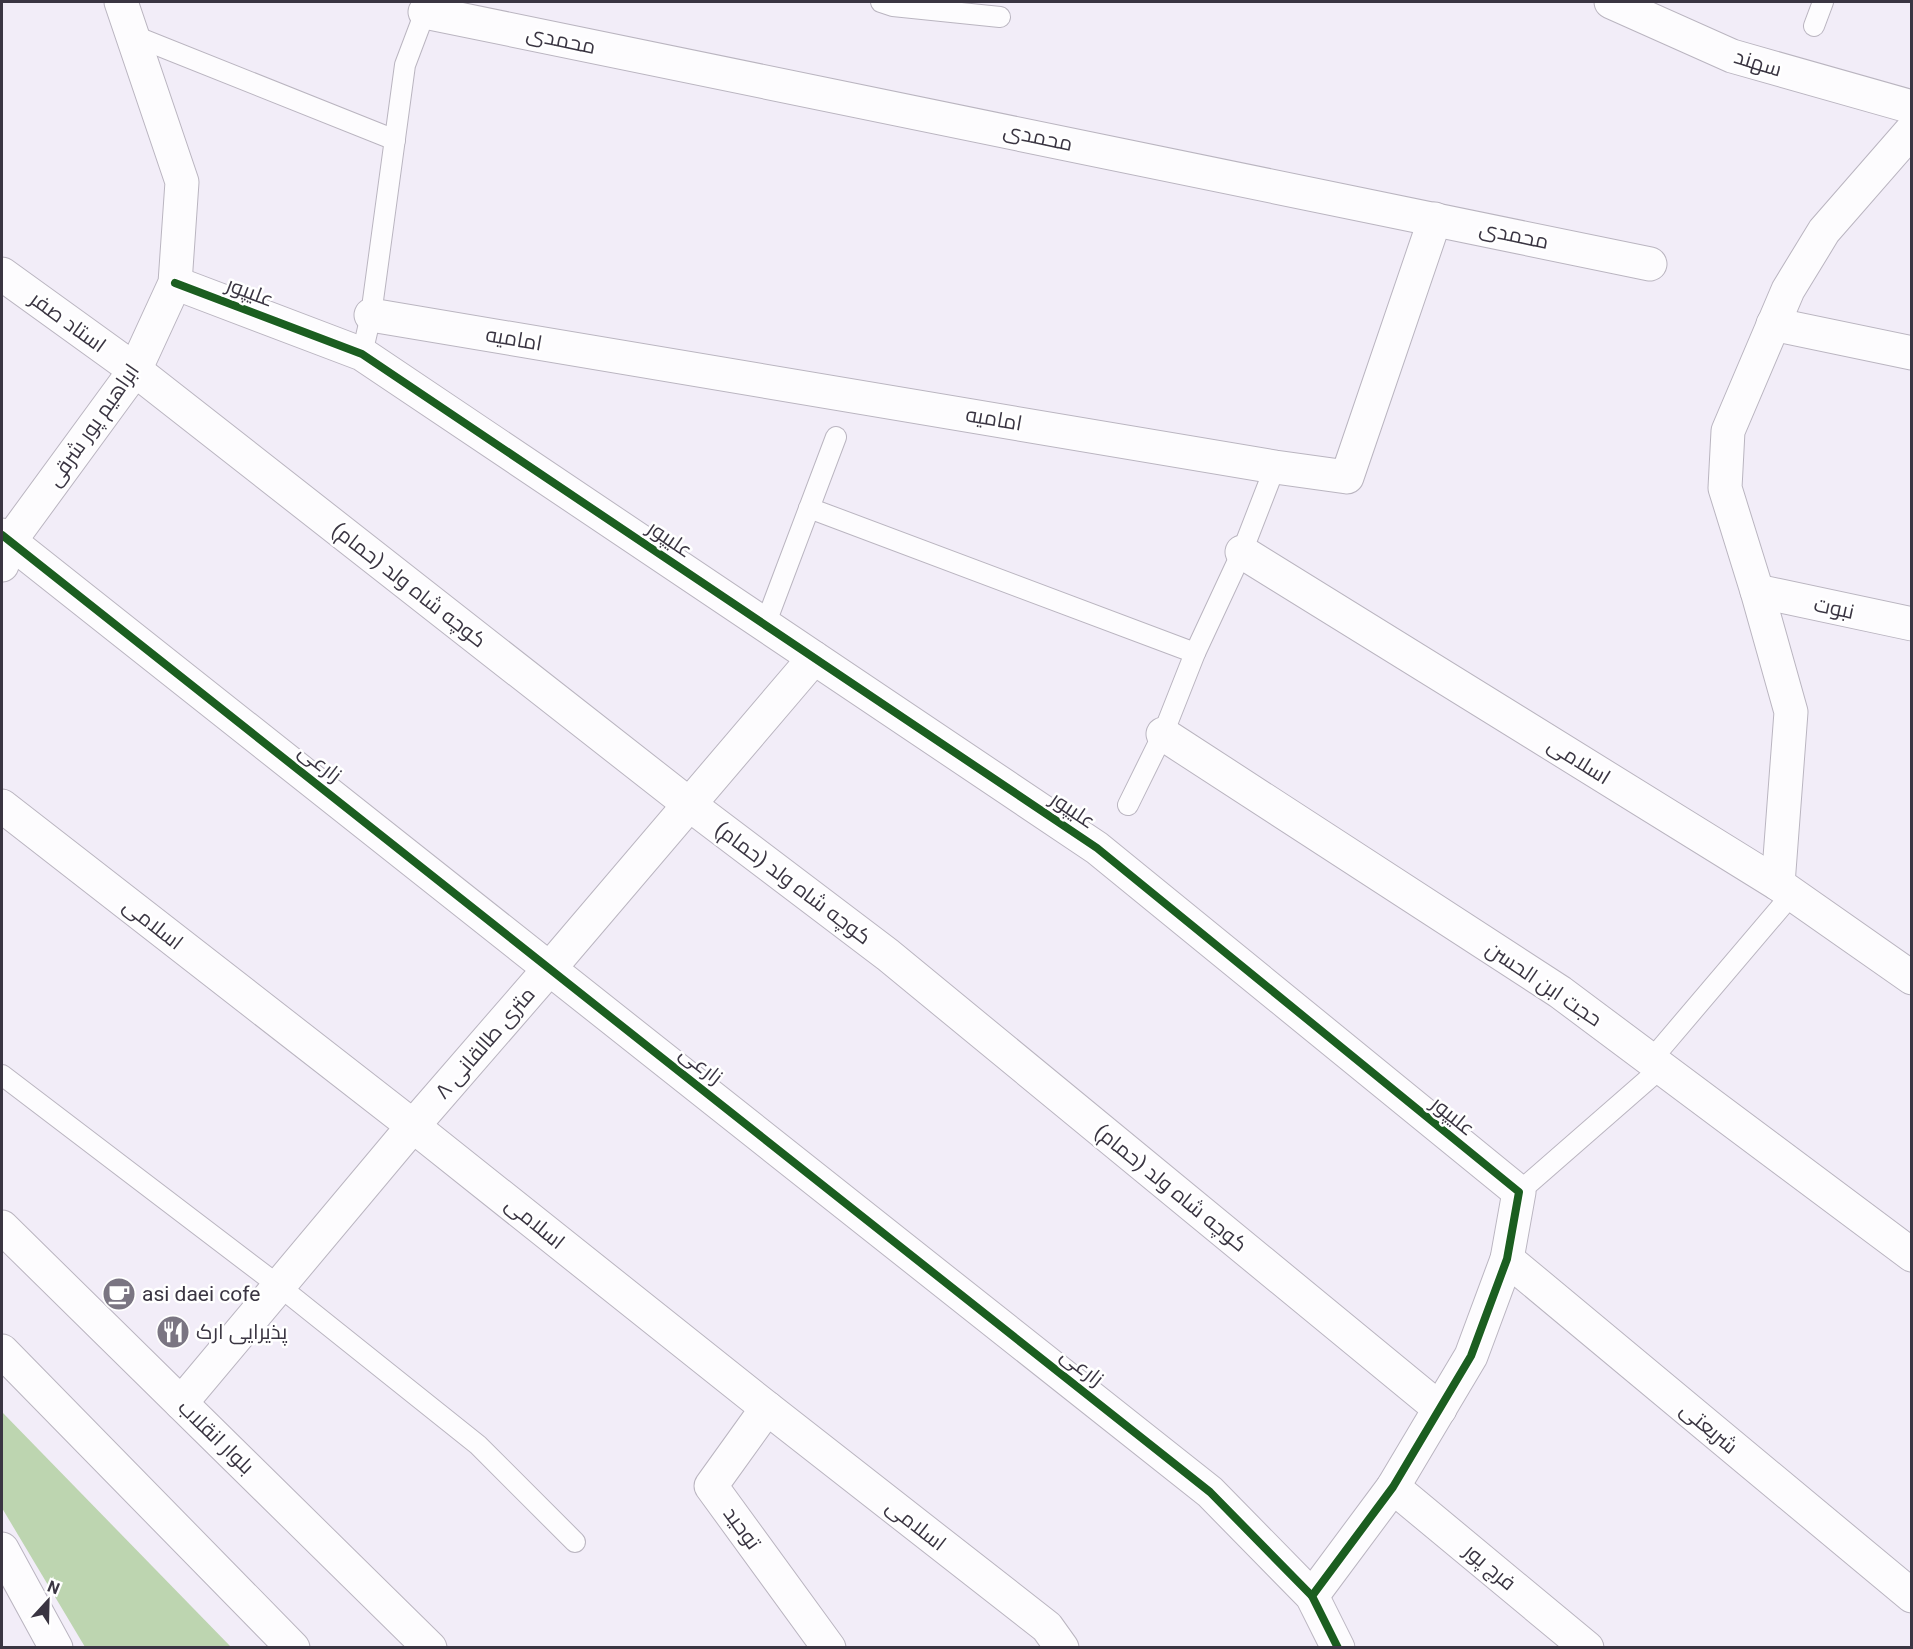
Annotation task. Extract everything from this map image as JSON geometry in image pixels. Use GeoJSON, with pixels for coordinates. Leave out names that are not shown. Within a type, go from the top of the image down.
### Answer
{"type":"FeatureCollection","features":[{"type":"Feature","properties":{"kind":"street","name":"ابراهیم پور شرقی"},"geometry":{"type":"LineString","coordinates":[[4,547],[135,370],[175,283],[182,182],[121,2]]}},
{"type":"Feature","properties":{"kind":"street","name":"سهند"},"geometry":{"type":"LineString","coordinates":[[1611,2],[1732,56],[1911,107]]}},
{"type":"Feature","properties":{"kind":"street","name":"محمدی"},"geometry":{"type":"LineString","coordinates":[[429,7],[1650,264]]}},
{"type":"Feature","properties":{"kind":"street"},"geometry":{"type":"LineString","coordinates":[[1785,889],[1791,712],[1725,488],[1728,431],[1788,290],[1824,231],[1911,130]]}},
{"type":"Feature","properties":{"kind":"street","name":"امامیه"},"geometry":{"type":"LineString","coordinates":[[371,315],[1275,467],[1347,477],[1435,219]]}},
{"type":"Feature","properties":{"kind":"street","name":"استاد صفر"},"geometry":{"type":"LineString","coordinates":[[2,274],[135,370]]}},
{"type":"Feature","properties":{"kind":"street","name":"علیپور"},"geometry":{"type":"LineString","coordinates":[[175,283],[362,354],[1097,848],[1519,1192]]}},
{"type":"Feature","properties":{"kind":"street"},"geometry":{"type":"LineString","coordinates":[[1773,324],[1911,353]]}},
{"type":"Feature","properties":{"kind":"street","name":"کوچه شاه ولد (حمام)"},"geometry":{"type":"LineString","coordinates":[[135,370],[690,805],[888,955],[1440,1409]]}},
{"type":"Feature","properties":{"kind":"street","name":"زارعی"},"geometry":{"type":"LineString","coordinates":[[4,547],[550,968],[1210,1492],[1312,1596],[1338,1647]]}},
{"type":"Feature","properties":{"kind":"street","name":"اسلامی"},"geometry":{"type":"LineString","coordinates":[[1242,552],[1785,889],[1911,978]]}},
{"type":"Feature","properties":{"kind":"street","name":"نبوت"},"geometry":{"type":"LineString","coordinates":[[1756,591],[1911,624]]}},
{"type":"Feature","properties":{"kind":"street","name":"۸ متری طالقانی"},"geometry":{"type":"LineString","coordinates":[[181,1403],[413,1126],[814,658]]}},
{"type":"Feature","properties":{"kind":"street","name":"حجت ابن الحسن"},"geometry":{"type":"LineString","coordinates":[[1163,734],[1560,992],[1911,1255]]}},
{"type":"Feature","properties":{"kind":"street","name":"اسلامی"},"geometry":{"type":"LineString","coordinates":[[2,806],[413,1126],[766,1408],[1047,1627],[1062,1647]]}},
{"type":"Feature","properties":{"kind":"street"},"geometry":{"type":"LineString","coordinates":[[1312,1596],[1393,1487],[1471,1356],[1507,1259],[1519,1192]]}},
{"type":"Feature","properties":{"kind":"street","name":"بلوار انقلاب"},"geometry":{"type":"LineString","coordinates":[[2,1227],[430,1647]]}},
{"type":"Feature","properties":{"kind":"street","name":"شریعتی"},"geometry":{"type":"LineString","coordinates":[[1507,1259],[1911,1596]]}},
{"type":"Feature","properties":{"kind":"street"},"geometry":{"type":"LineString","coordinates":[[2,1351],[293,1647]]}},
{"type":"Feature","properties":{"kind":"street","name":"توحید"},"geometry":{"type":"LineString","coordinates":[[766,1408],[711,1486],[828,1647]]}},
{"type":"Feature","properties":{"kind":"street","name":"فرج پور"},"geometry":{"type":"LineString","coordinates":[[1393,1487],[1587,1647]]}},
{"type":"Feature","properties":{"kind":"street"},"geometry":{"type":"LineString","coordinates":[[2,1549],[56,1647]]}},
{"type":"Feature","properties":{"kind":"lane"},"geometry":{"type":"LineString","coordinates":[[881,2],[893,6],[1000,17]]}},
{"type":"Feature","properties":{"kind":"lane"},"geometry":{"type":"LineString","coordinates":[[1814,26],[1823,2]]}},
{"type":"Feature","properties":{"kind":"lane"},"geometry":{"type":"LineString","coordinates":[[362,354],[371,315],[405,65],[429,7]]}},
{"type":"Feature","properties":{"kind":"lane"},"geometry":{"type":"LineString","coordinates":[[132,35],[395,140]]}},
{"type":"Feature","properties":{"kind":"lane"},"geometry":{"type":"LineString","coordinates":[[765,625],[836,437]]}},
{"type":"Feature","properties":{"kind":"lane"},"geometry":{"type":"LineString","coordinates":[[1128,805],[1163,734],[1196,653],[1242,552],[1275,467]]}},
{"type":"Feature","properties":{"kind":"lane"},"geometry":{"type":"LineString","coordinates":[[809,508],[1196,653]]}},
{"type":"Feature","properties":{"kind":"lane"},"geometry":{"type":"LineString","coordinates":[[1519,1192],[1656,1064],[1785,889]]}},
{"type":"Feature","properties":{"kind":"lane"},"geometry":{"type":"LineString","coordinates":[[2,1076],[279,1286],[478,1445],[575,1542]]}},
{"type":"Feature","properties":{"kind":"green space"},"geometry":{"type":"Polygon","coordinates":[[[2,1412],[231,1647],[85,1647],[2,1508],[2,1412]]]}},
{"type":"Feature","properties":{"kind":"cycle path"},"geometry":{"type":"LineString","coordinates":[[175,283],[362,354],[1097,848],[1519,1192],[1507,1259],[1471,1356],[1393,1487],[1312,1596]]}},
{"type":"Feature","properties":{"kind":"cycle path"},"geometry":{"type":"LineString","coordinates":[[2,535],[1210,1492],[1312,1596],[1338,1648]]}},
{"type":"Feature","properties":{"kind":"place","name":"asi daei cofe"},"geometry":{"type":"Point","coordinates":[119,1294]}},
{"type":"Feature","properties":{"kind":"place","name":"پذیرایی ارک"},"geometry":{"type":"Point","coordinates":[173,1332]}}]}
